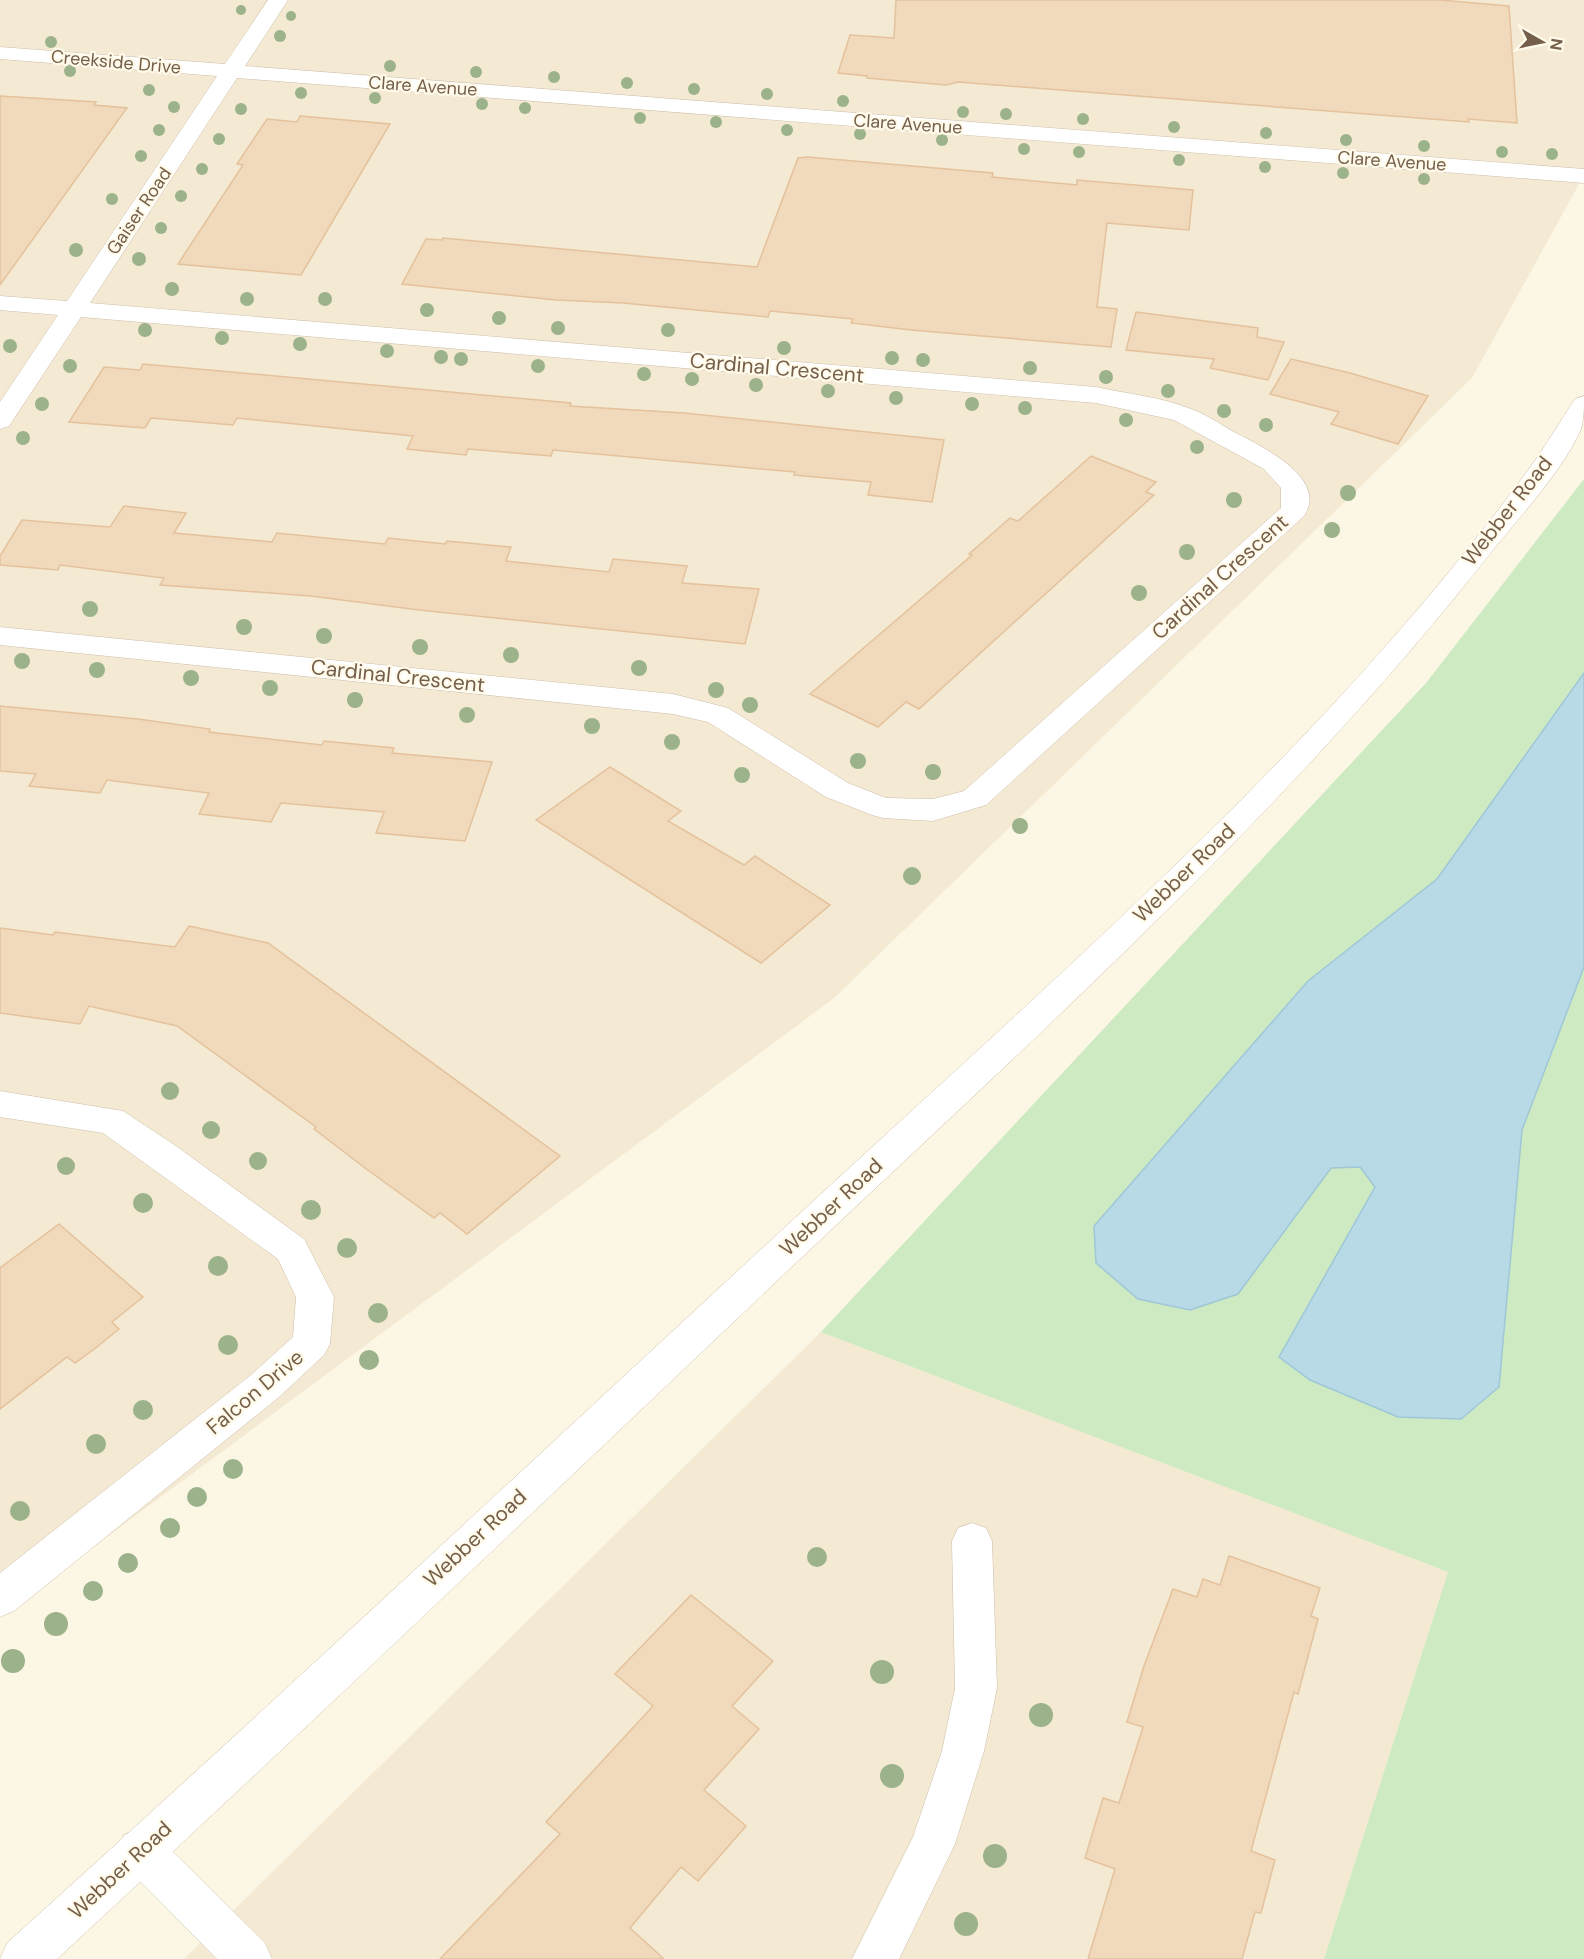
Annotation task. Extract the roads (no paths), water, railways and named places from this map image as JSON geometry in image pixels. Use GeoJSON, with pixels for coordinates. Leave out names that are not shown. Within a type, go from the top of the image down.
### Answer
{"type":"FeatureCollection","features":[{"type":"Feature","properties":{"kind":"street","name":"Gaiser Road"},"geometry":{"type":"LineString","coordinates":[[0,421],[278,0]]}},
{"type":"Feature","properties":{"kind":"street","name":"Creekside Drive"},"geometry":{"type":"LineString","coordinates":[[0,53],[231,71]]}},
{"type":"Feature","properties":{"kind":"street","name":"Clare Avenue"},"geometry":{"type":"LineString","coordinates":[[231,71],[1584,176]]}},
{"type":"Feature","properties":{"kind":"street","name":"Cardinal Crescent"},"geometry":{"type":"LineString","coordinates":[[0,303],[1096,395],[1182,414],[1273,463],[1294,487],[1294,510],[975,798],[933,810],[883,808],[837,790],[718,715],[673,704],[0,636]]}},
{"type":"Feature","properties":{"kind":"street","name":"Webber Road"},"geometry":{"type":"LineString","coordinates":[[23,1959],[963,1084],[1248,812],[1333,723],[1407,637],[1530,485],[1584,404]]}},
{"type":"Feature","properties":{"kind":"street","name":"Falcon Drive"},"geometry":{"type":"LineString","coordinates":[[0,1104],[111,1121],[164,1156],[291,1249],[315,1298],[310,1344],[265,1386],[0,1598]]}},
{"type":"Feature","properties":{"kind":"street"},"geometry":{"type":"LineString","coordinates":[[875,1959],[933,1844],[963,1751],[976,1688],[972,1541]]}},
{"type":"Feature","properties":{"kind":"street"},"geometry":{"type":"LineString","coordinates":[[140,1850],[249,1959]]}},
{"type":"Feature","properties":{"kind":"water"},"geometry":{"type":"Polygon","coordinates":[[[1584,673],[1584,967],[1522,1130],[1499,1387],[1461,1419],[1398,1417],[1310,1380],[1279,1357],[1375,1187],[1360,1167],[1331,1168],[1238,1294],[1190,1310],[1138,1299],[1096,1263],[1094,1226],[1308,981],[1437,879],[1584,673]]]}}]}
